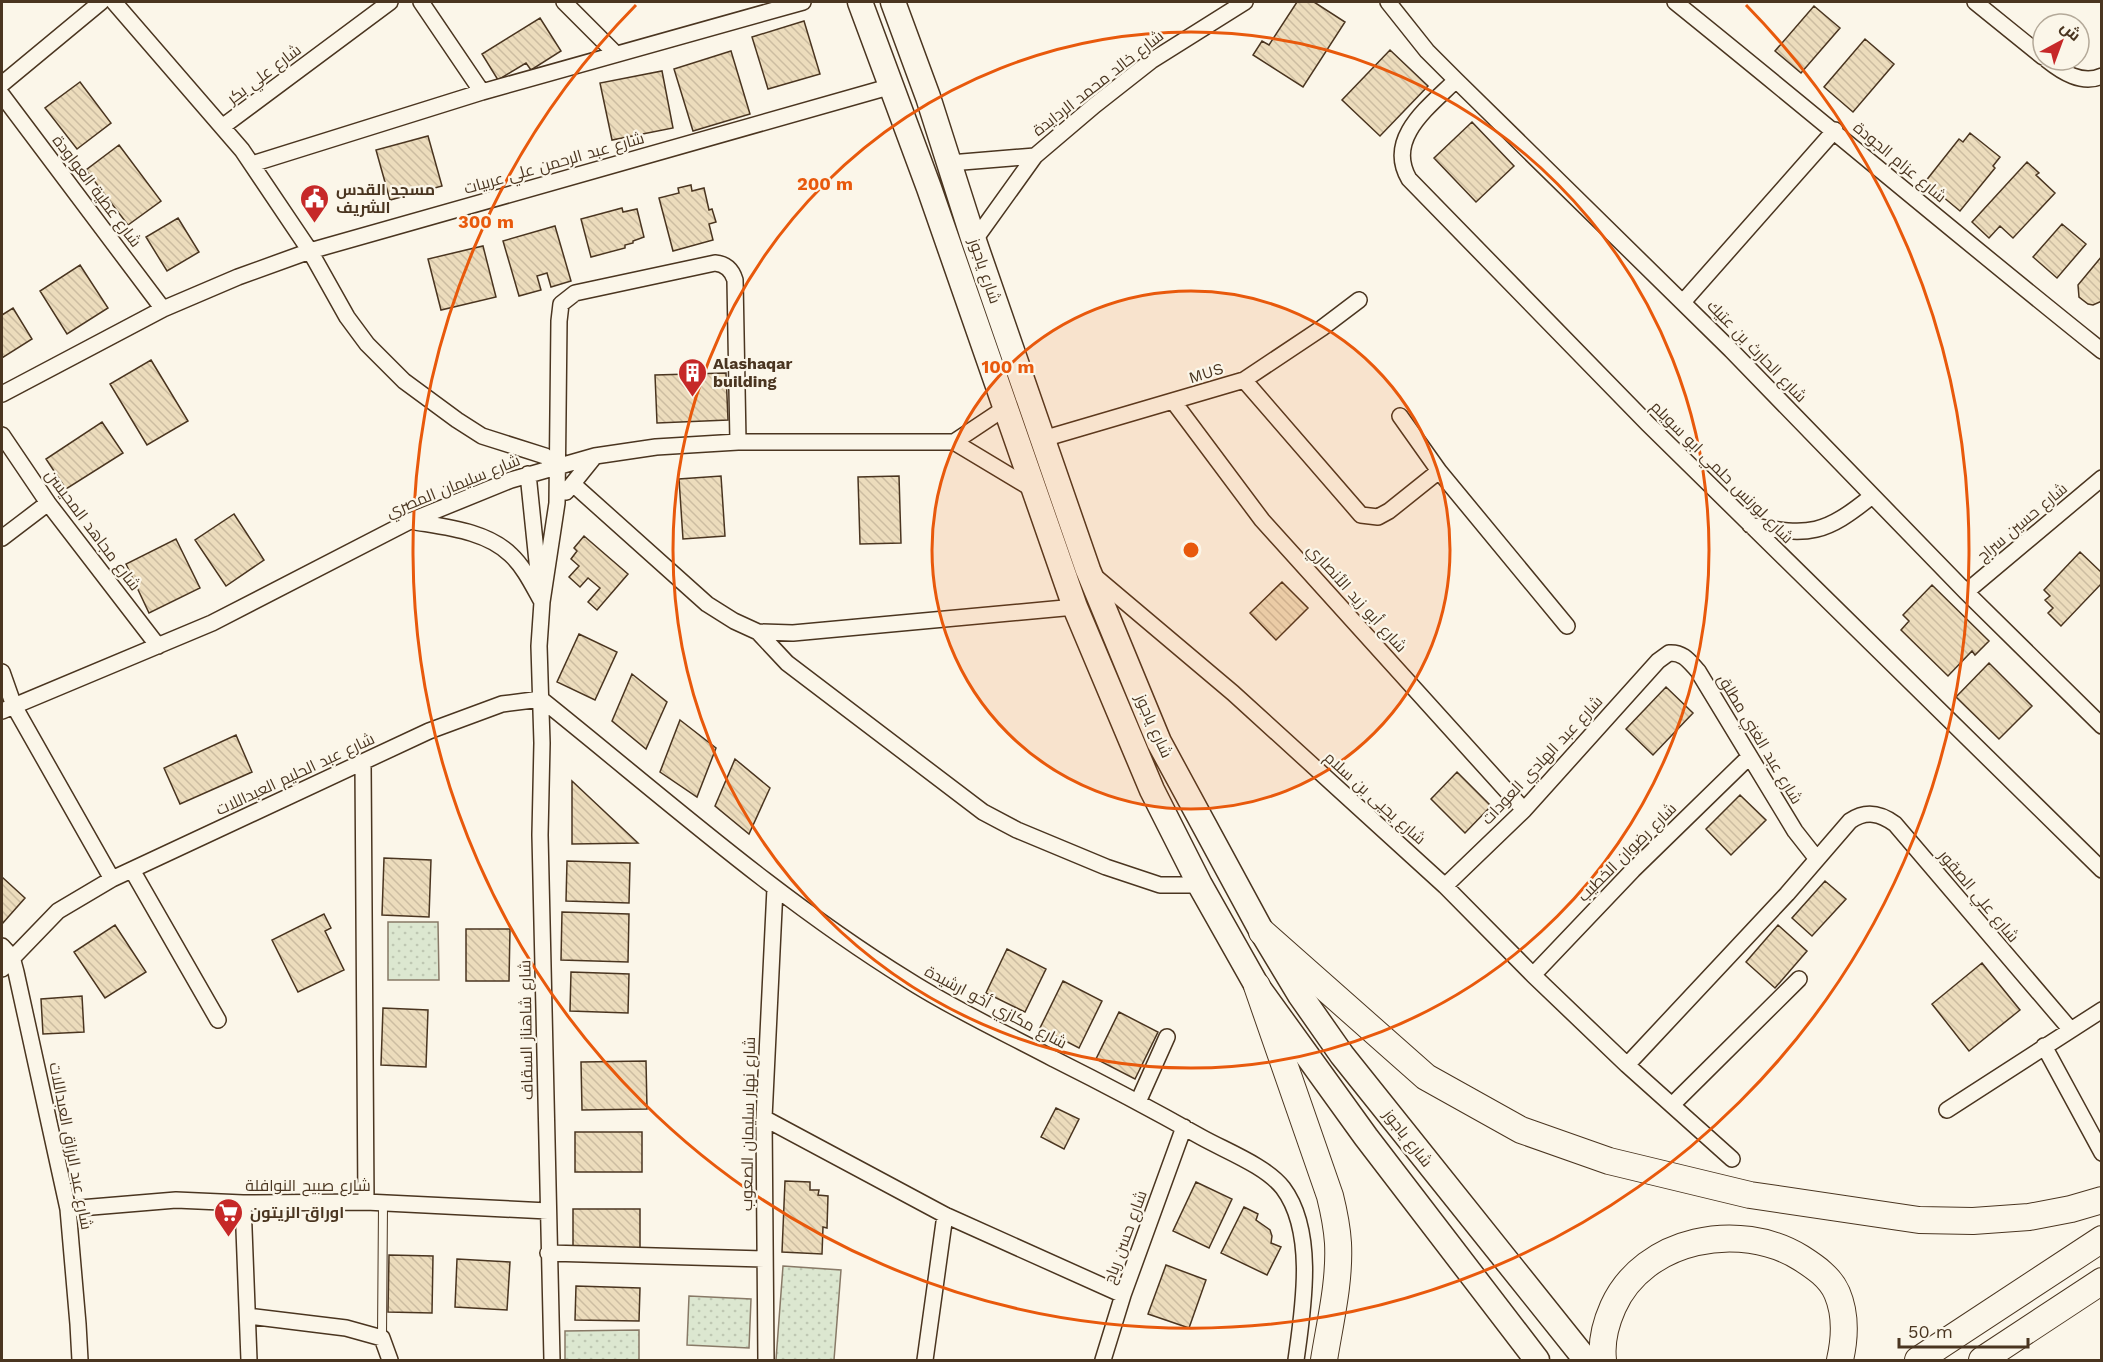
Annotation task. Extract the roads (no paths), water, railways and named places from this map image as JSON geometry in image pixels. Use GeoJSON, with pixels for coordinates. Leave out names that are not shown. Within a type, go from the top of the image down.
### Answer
{"type":"FeatureCollection","features":[{"type":"Feature","properties":{"kind":"highway"},"geometry":{"type":"LineString","coordinates":[[1262,932],[1426,1077],[1521,1130],[1609,1161],[1750,1195],[1919,1220],[1973,1221],[2029,1217],[2102,1200]]}},
{"type":"Feature","properties":{"kind":"highway"},"geometry":{"type":"LineString","coordinates":[[1257,986],[1330,1196],[1335,1218],[1338,1244],[1337,1273],[1324,1360]]}},
{"type":"Feature","properties":{"kind":"highway"},"geometry":{"type":"LineString","coordinates":[[1603,1360],[1601,1349],[1609,1315],[1619,1293],[1635,1275],[1660,1257],[1689,1244],[1704,1240],[1735,1238],[1771,1243],[1788,1250],[1814,1266],[1827,1278],[1836,1292],[1843,1317],[1843,1347],[1840,1360]]}},
{"type":"Feature","properties":{"kind":"highway"},"geometry":{"type":"LineString","coordinates":[[1918,1360],[2102,1239]]}},
{"type":"Feature","properties":{"kind":"highway"},"geometry":{"type":"LineString","coordinates":[[1982,1360],[2102,1281]]}},
{"type":"Feature","properties":{"kind":"main road","name":"شارع ياجوز"},"geometry":{"type":"LineString","coordinates":[[860,2],[892,86],[1075,607],[1152,790],[1200,885],[1257,986],[1366,1137],[1537,1360]]}},
{"type":"Feature","properties":{"kind":"main road","name":"شارع ياجوز"},"geometry":{"type":"LineString","coordinates":[[895,2],[974,241],[1088,570],[1159,742],[1262,932],[1300,995],[1342,1055],[1586,1360]]}},
{"type":"Feature","properties":{"kind":"street"},"geometry":{"type":"LineString","coordinates":[[2,84],[101,2]]}},
{"type":"Feature","properties":{"kind":"street"},"geometry":{"type":"LineString","coordinates":[[114,2],[222,127]]}},
{"type":"Feature","properties":{"kind":"street","name":"شارع علي بكر"},"geometry":{"type":"LineString","coordinates":[[390,2],[222,127],[252,164],[310,251],[347,317],[367,344],[404,381],[457,420],[482,436],[545,456],[557,466]]}},
{"type":"Feature","properties":{"kind":"street"},"geometry":{"type":"LineString","coordinates":[[421,2],[482,92]]}},
{"type":"Feature","properties":{"kind":"street"},"geometry":{"type":"LineString","coordinates":[[564,2],[616,54]]}},
{"type":"Feature","properties":{"kind":"street"},"geometry":{"type":"LineString","coordinates":[[252,164],[482,92],[803,2]]}},
{"type":"Feature","properties":{"kind":"street","name":"شارع خالد محمد الردايدة"},"geometry":{"type":"LineString","coordinates":[[974,241],[1035,156],[1095,105],[1151,62],[1245,2]]}},
{"type":"Feature","properties":{"kind":"street","name":"شارع الحارث بن عتيك"},"geometry":{"type":"LineString","coordinates":[[1388,2],[1427,51],[1683,302],[1966,592],[2102,726]]}},
{"type":"Feature","properties":{"kind":"street","name":"شارع عزام الجودة"},"geometry":{"type":"LineString","coordinates":[[1675,2],[2102,351]]}},
{"type":"Feature","properties":{"kind":"street"},"geometry":{"type":"LineString","coordinates":[[1975,2],[2031,47]]}},
{"type":"Feature","properties":{"kind":"street"},"geometry":{"type":"LineString","coordinates":[[2067,72],[2077,78],[2102,76]]}},
{"type":"Feature","properties":{"kind":"street","name":"شارع لورنس حلمي ابو سويلم"},"geometry":{"type":"LineString","coordinates":[[1456,80],[1412,124],[1406,136],[1402,158],[1409,179],[1648,424],[2102,870]]}},
{"type":"Feature","properties":{"kind":"street","name":"شارع عبد الرحمن علي عربيات"},"geometry":{"type":"LineString","coordinates":[[2,394],[164,309],[238,277],[310,251],[892,86]]}},
{"type":"Feature","properties":{"kind":"street","name":"شارع عطية العواودة"},"geometry":{"type":"LineString","coordinates":[[2,95],[164,309]]}},
{"type":"Feature","properties":{"kind":"street"},"geometry":{"type":"LineString","coordinates":[[1683,302],[1834,130]]}},
{"type":"Feature","properties":{"kind":"street","name":"شارع خالد محمد الردايدة"},"geometry":{"type":"LineString","coordinates":[[950,164],[1035,156]]}},
{"type":"Feature","properties":{"kind":"street"},"geometry":{"type":"LineString","coordinates":[[541,699],[539,646],[542,602],[557,503],[558,321],[561,304],[566,298],[575,294],[715,263],[727,267],[733,273],[735,280],[738,442]]}},
{"type":"Feature","properties":{"kind":"street","name":"MUS"},"geometry":{"type":"LineString","coordinates":[[1043,439],[1244,380],[1359,300]]}},
{"type":"Feature","properties":{"kind":"street"},"geometry":{"type":"LineString","coordinates":[[1244,380],[1362,515],[1378,517],[1389,511],[1439,471]]}},
{"type":"Feature","properties":{"kind":"street","name":"شارع أبو زيد الأنصاري"},"geometry":{"type":"LineString","coordinates":[[1173,401],[1262,520],[1524,810]]}},
{"type":"Feature","properties":{"kind":"street"},"geometry":{"type":"LineString","coordinates":[[1005,408],[954,442],[1034,490]]}},
{"type":"Feature","properties":{"kind":"street"},"geometry":{"type":"LineString","coordinates":[[1400,416],[1439,471],[1567,626]]}},
{"type":"Feature","properties":{"kind":"street","name":"شارع مجاهد المحيسن"},"geometry":{"type":"LineString","coordinates":[[2,435],[48,503],[158,645]]}},
{"type":"Feature","properties":{"kind":"street","name":"شارع سليمان المصري"},"geometry":{"type":"LineString","coordinates":[[8,708],[212,622],[410,521],[528,474],[595,456],[656,447],[738,442],[954,442]]}},
{"type":"Feature","properties":{"kind":"street"},"geometry":{"type":"LineString","coordinates":[[557,503],[595,456]]}},
{"type":"Feature","properties":{"kind":"street"},"geometry":{"type":"LineString","coordinates":[[528,474],[542,602]]}},
{"type":"Feature","properties":{"kind":"street","name":"شارع حسين سراج"},"geometry":{"type":"LineString","coordinates":[[1966,592],[2102,478]]}},
{"type":"Feature","properties":{"kind":"street"},"geometry":{"type":"LineString","coordinates":[[573,484],[707,604],[734,621],[758,632],[787,663],[983,812],[1017,831],[1106,867],[1160,885],[1200,885]]}},
{"type":"Feature","properties":{"kind":"street"},"geometry":{"type":"LineString","coordinates":[[1750,525],[1783,532],[1803,532],[1828,526],[1845,518],[1872,496]]}},
{"type":"Feature","properties":{"kind":"street"},"geometry":{"type":"LineString","coordinates":[[2,538],[48,503]]}},
{"type":"Feature","properties":{"kind":"street"},"geometry":{"type":"LineString","coordinates":[[410,521],[463,531],[494,543],[511,554],[542,602]]}},
{"type":"Feature","properties":{"kind":"street","name":"شارع يحيى بن سلام"},"geometry":{"type":"LineString","coordinates":[[1088,570],[1233,693],[1445,886],[1627,1065],[1732,1159]]}},
{"type":"Feature","properties":{"kind":"street"},"geometry":{"type":"LineString","coordinates":[[758,632],[793,633],[1075,607]]}},
{"type":"Feature","properties":{"kind":"street","name":"شارع عبد الغني مطلق"},"geometry":{"type":"LineString","coordinates":[[1663,657],[1669,653],[1681,655],[1698,671],[1795,831],[1817,859]]}},
{"type":"Feature","properties":{"kind":"street","name":"شارع عبد الهادي العودات"},"geometry":{"type":"LineString","coordinates":[[1445,886],[1524,810],[1663,657]]}},
{"type":"Feature","properties":{"kind":"street"},"geometry":{"type":"LineString","coordinates":[[2,672],[8,708],[112,879]]}},
{"type":"Feature","properties":{"kind":"street","name":"شارع عبد الحليم العبداللات"},"geometry":{"type":"LineString","coordinates":[[2,969],[7,951],[58,911],[112,879],[429,732],[502,704],[541,699]]}},
{"type":"Feature","properties":{"kind":"street","name":"شارع مكازي أخو ارشيدة"},"geometry":{"type":"LineString","coordinates":[[541,699],[775,888],[856,946],[952,1007],[1138,1102],[1268,1174],[1280,1185],[1294,1205],[1302,1233],[1304,1291],[1296,1360]]}},
{"type":"Feature","properties":{"kind":"street","name":"شارع شاهناز السقاف"},"geometry":{"type":"LineString","coordinates":[[541,699],[540,835],[552,1360]]}},
{"type":"Feature","properties":{"kind":"street","name":"شارع رضوان الخطيب"},"geometry":{"type":"LineString","coordinates":[[1533,975],[1633,870],[1749,758]]}},
{"type":"Feature","properties":{"kind":"street"},"geometry":{"type":"LineString","coordinates":[[363,763],[366,1203]]}},
{"type":"Feature","properties":{"kind":"street","name":"شارع علي الصقور"},"geometry":{"type":"LineString","coordinates":[[1817,859],[1850,821],[1859,815],[1885,817],[1895,824],[2070,1029]]}},
{"type":"Feature","properties":{"kind":"street"},"geometry":{"type":"LineString","coordinates":[[1627,1065],[1731,955],[1817,859]]}},
{"type":"Feature","properties":{"kind":"street"},"geometry":{"type":"LineString","coordinates":[[132,870],[218,1020]]}},
{"type":"Feature","properties":{"kind":"street","name":"شارع نهار سليمان الصعوب"},"geometry":{"type":"LineString","coordinates":[[766,1360],[764,1118],[775,888]]}},
{"type":"Feature","properties":{"kind":"street","name":"شارع عبد الرزاق العبداللات"},"geometry":{"type":"LineString","coordinates":[[7,951],[68,1209],[80,1360]]}},
{"type":"Feature","properties":{"kind":"street"},"geometry":{"type":"LineString","coordinates":[[1672,1105],[1799,979]]}},
{"type":"Feature","properties":{"kind":"street"},"geometry":{"type":"LineString","coordinates":[[1947,1110],[2102,1010]]}},
{"type":"Feature","properties":{"kind":"street"},"geometry":{"type":"LineString","coordinates":[[1138,1102],[1167,1037]]}},
{"type":"Feature","properties":{"kind":"street"},"geometry":{"type":"LineString","coordinates":[[2044,1046],[2102,1153]]}},
{"type":"Feature","properties":{"kind":"street"},"geometry":{"type":"LineString","coordinates":[[764,1118],[945,1215],[1123,1295]]}},
{"type":"Feature","properties":{"kind":"street","name":"شارع حسن رباح"},"geometry":{"type":"LineString","coordinates":[[1103,1360],[1123,1295],[1184,1127]]}},
{"type":"Feature","properties":{"kind":"street","name":"شارع صبيح النوافلة"},"geometry":{"type":"LineString","coordinates":[[68,1209],[176,1200],[243,1203],[366,1203],[548,1211]]}},
{"type":"Feature","properties":{"kind":"street"},"geometry":{"type":"LineString","coordinates":[[243,1203],[249,1360]]}},
{"type":"Feature","properties":{"kind":"street"},"geometry":{"type":"LineString","coordinates":[[925,1360],[945,1215]]}},
{"type":"Feature","properties":{"kind":"street"},"geometry":{"type":"LineString","coordinates":[[548,1253],[764,1259]]}},
{"type":"Feature","properties":{"kind":"street"},"geometry":{"type":"LineString","coordinates":[[248,1316],[346,1328],[382,1338],[390,1360]]}},
{"type":"Feature","properties":{"kind":"lane"},"geometry":{"type":"LineString","coordinates":[[382,1338],[383,1204]]}},
{"type":"Feature","properties":{"kind":"place","name":"مسجد القدس الشريف"},"geometry":{"type":"Point","coordinates":[315,224]}},
{"type":"Feature","properties":{"kind":"place","name":"Alashaqar building"},"geometry":{"type":"Point","coordinates":[692,398]}},
{"type":"Feature","properties":{"kind":"place","name":"اوراق الزيتون"},"geometry":{"type":"Point","coordinates":[229,1238]}}]}
